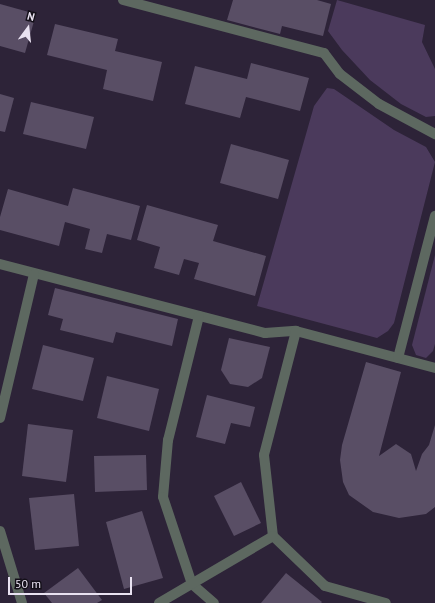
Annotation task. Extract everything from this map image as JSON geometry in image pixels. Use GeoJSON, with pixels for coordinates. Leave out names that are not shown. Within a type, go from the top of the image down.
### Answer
{"type":"FeatureCollection","features":[{"type":"Feature","properties":{"kind":"street"},"geometry":{"type":"LineString","coordinates":[[123,0],[324,53],[340,74],[379,104],[435,134]]}},
{"type":"Feature","properties":{"kind":"street"},"geometry":{"type":"LineString","coordinates":[[398,358],[435,216]]}},
{"type":"Feature","properties":{"kind":"street"},"geometry":{"type":"LineString","coordinates":[[0,264],[265,333],[296,331],[435,368]]}},
{"type":"Feature","properties":{"kind":"street"},"geometry":{"type":"LineString","coordinates":[[0,418],[34,274]]}},
{"type":"Feature","properties":{"kind":"street"},"geometry":{"type":"LineString","coordinates":[[199,316],[168,440],[163,497],[192,584],[214,603]]}},
{"type":"Feature","properties":{"kind":"street"},"geometry":{"type":"LineString","coordinates":[[296,331],[264,455],[273,536],[325,586],[386,603]]}},
{"type":"Feature","properties":{"kind":"street"},"geometry":{"type":"LineString","coordinates":[[0,531],[22,603]]}},
{"type":"Feature","properties":{"kind":"street"},"geometry":{"type":"LineString","coordinates":[[159,603],[273,536]]}},
{"type":"Feature","properties":{"kind":"shaded area"},"geometry":{"type":"Polygon","coordinates":[[[337,0],[425,25],[422,42],[435,69],[435,116],[426,117],[401,104],[370,80],[342,50],[328,31],[337,0]]]}},
{"type":"Feature","properties":{"kind":"shaded area"},"geometry":{"type":"Polygon","coordinates":[[[327,88],[334,89],[394,130],[426,147],[435,162],[394,323],[388,331],[377,338],[257,306],[314,106],[327,88]]]}},
{"type":"Feature","properties":{"kind":"shaded area"},"geometry":{"type":"Polygon","coordinates":[[[435,255],[435,344],[433,351],[426,358],[416,355],[412,345],[435,255]]]}},
{"type":"Feature","properties":{"kind":"building"},"geometry":{"type":"Polygon","coordinates":[[[233,0],[317,0],[331,4],[323,36],[282,26],[280,34],[227,20],[233,0]]]}},
{"type":"Feature","properties":{"kind":"building"},"geometry":{"type":"Polygon","coordinates":[[[0,4],[36,14],[25,53],[0,46],[0,4]]]}},
{"type":"Feature","properties":{"kind":"building"},"geometry":{"type":"Polygon","coordinates":[[[55,24],[118,39],[115,51],[162,62],[153,101],[103,89],[107,70],[47,55],[55,24]]]}},
{"type":"Feature","properties":{"kind":"building"},"geometry":{"type":"Polygon","coordinates":[[[251,63],[309,78],[300,111],[246,97],[240,118],[185,104],[195,66],[247,79],[251,63]]]}},
{"type":"Feature","properties":{"kind":"building"},"geometry":{"type":"Polygon","coordinates":[[[0,94],[14,98],[5,132],[0,131],[0,94]]]}},
{"type":"Feature","properties":{"kind":"building"},"geometry":{"type":"Polygon","coordinates":[[[31,102],[94,117],[86,149],[23,134],[31,102]]]}},
{"type":"Feature","properties":{"kind":"building"},"geometry":{"type":"Polygon","coordinates":[[[231,144],[289,160],[278,199],[220,183],[231,144]]]}},
{"type":"Feature","properties":{"kind":"building"},"geometry":{"type":"Polygon","coordinates":[[[73,188],[140,206],[131,240],[107,234],[102,253],[85,249],[90,229],[65,222],[59,246],[0,230],[0,217],[8,189],[68,206],[73,188]]]}},
{"type":"Feature","properties":{"kind":"building"},"geometry":{"type":"Polygon","coordinates":[[[147,205],[218,225],[213,241],[266,256],[255,296],[194,279],[199,263],[184,259],[179,275],[154,268],[160,247],[137,240],[147,205]]]}},
{"type":"Feature","properties":{"kind":"building"},"geometry":{"type":"Polygon","coordinates":[[[55,288],[178,319],[172,346],[116,332],[113,343],[60,330],[63,319],[48,315],[55,288]]]}},
{"type":"Feature","properties":{"kind":"building"},"geometry":{"type":"Polygon","coordinates":[[[229,338],[270,347],[262,378],[248,387],[230,384],[221,370],[229,338]]]}},
{"type":"Feature","properties":{"kind":"building"},"geometry":{"type":"Polygon","coordinates":[[[43,345],[94,358],[83,401],[32,389],[43,345]]]}},
{"type":"Feature","properties":{"kind":"building"},"geometry":{"type":"Polygon","coordinates":[[[366,362],[401,372],[379,456],[396,444],[411,454],[416,471],[422,454],[429,445],[435,425],[435,507],[426,514],[399,518],[373,512],[349,495],[343,482],[340,460],[342,445],[366,362]]]}},
{"type":"Feature","properties":{"kind":"building"},"geometry":{"type":"Polygon","coordinates":[[[107,376],[159,389],[149,431],[97,418],[107,376]]]}},
{"type":"Feature","properties":{"kind":"building"},"geometry":{"type":"Polygon","coordinates":[[[207,395],[255,407],[250,427],[231,423],[225,444],[196,437],[207,395]]]}},
{"type":"Feature","properties":{"kind":"building"},"geometry":{"type":"Polygon","coordinates":[[[28,424],[73,430],[66,482],[22,476],[28,424]]]}},
{"type":"Feature","properties":{"kind":"building"},"geometry":{"type":"Polygon","coordinates":[[[146,455],[147,490],[95,492],[94,456],[146,455]]]}},
{"type":"Feature","properties":{"kind":"building"},"geometry":{"type":"Polygon","coordinates":[[[241,482],[261,523],[234,536],[214,496],[241,482]]]}},
{"type":"Feature","properties":{"kind":"building"},"geometry":{"type":"Polygon","coordinates":[[[74,494],[79,546],[35,550],[29,498],[74,494]]]}},
{"type":"Feature","properties":{"kind":"building"},"geometry":{"type":"Polygon","coordinates":[[[142,511],[163,578],[124,589],[106,522],[142,511]]]}},
{"type":"Feature","properties":{"kind":"building"},"geometry":{"type":"Polygon","coordinates":[[[78,568],[102,600],[97,603],[52,603],[44,593],[78,568]]]}},
{"type":"Feature","properties":{"kind":"building"},"geometry":{"type":"Polygon","coordinates":[[[286,573],[322,602],[261,603],[286,573]]]}}]}
